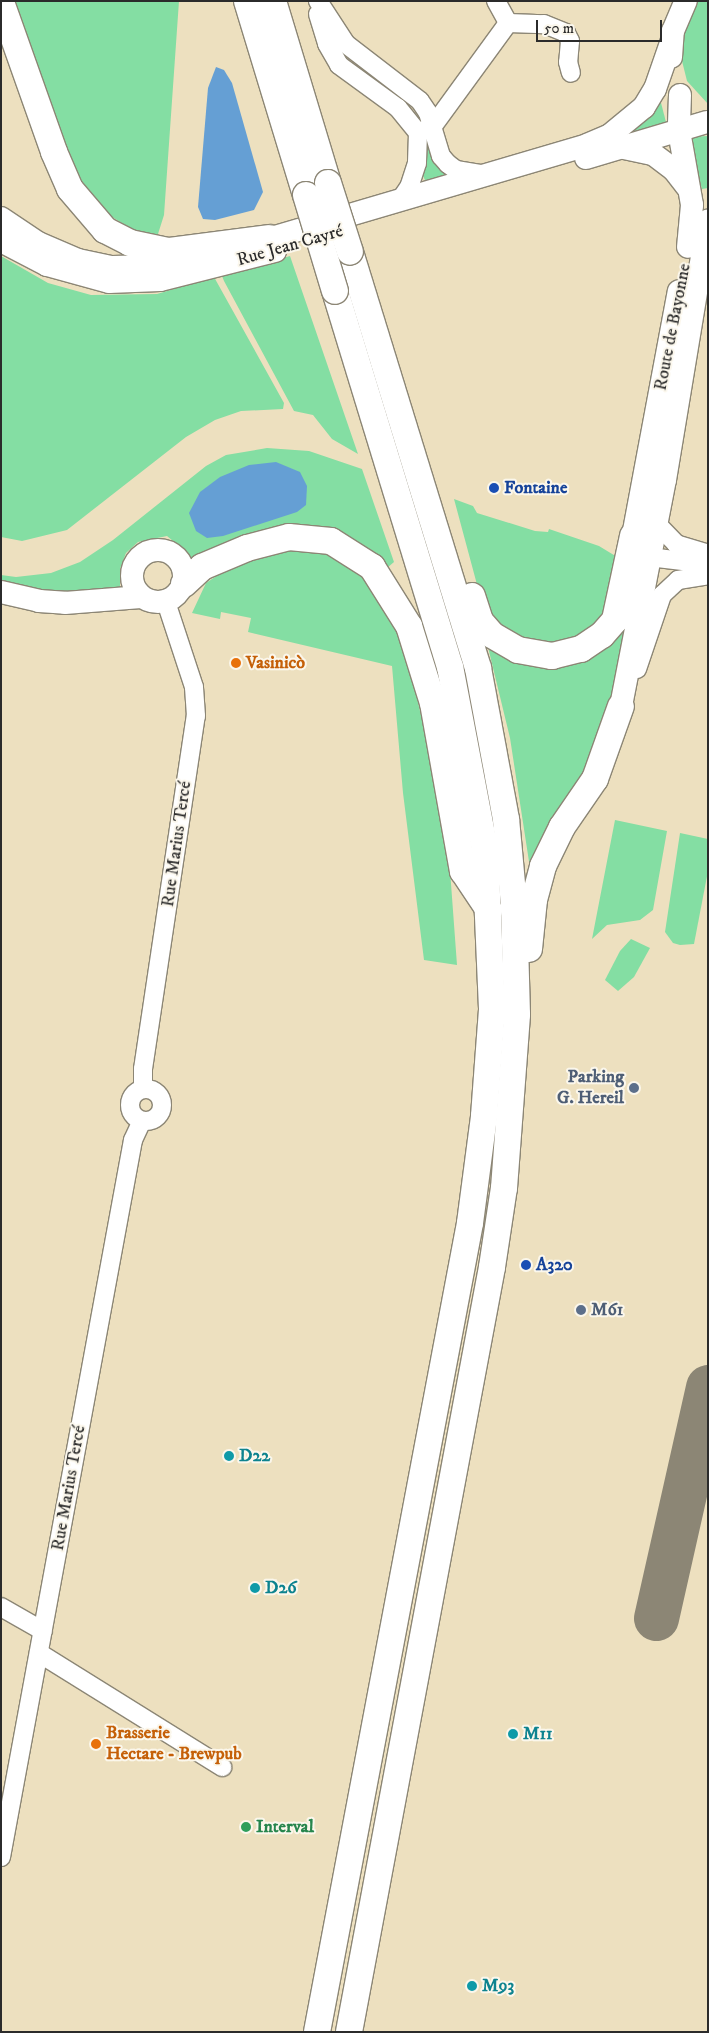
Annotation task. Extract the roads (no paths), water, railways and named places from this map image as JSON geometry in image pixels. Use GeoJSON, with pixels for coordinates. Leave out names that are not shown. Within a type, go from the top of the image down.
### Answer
{"type":"FeatureCollection","features":[{"type":"Feature","properties":{"kind":"highway"},"geometry":{"type":"LineString","coordinates":[[229,1],[244,47],[272,84]]}},
{"type":"Feature","properties":{"kind":"highway"},"geometry":{"type":"LineString","coordinates":[[247,1],[450,667],[475,786],[485,850],[502,907],[517,1014],[504,1188],[492,1267],[349,2032]]}},
{"type":"Feature","properties":{"kind":"highway"},"geometry":{"type":"LineString","coordinates":[[273,1],[328,183],[444,549],[478,668],[506,819],[502,907],[484,1116],[470,1223],[317,2032]]}},
{"type":"Feature","properties":{"kind":"highway"},"geometry":{"type":"LineString","coordinates":[[1,2],[64,174],[84,209],[104,230],[130,243],[169,251],[269,238]]}},
{"type":"Feature","properties":{"kind":"highway"},"geometry":{"type":"LineString","coordinates":[[444,549],[468,584],[480,621],[492,635],[518,650],[552,656],[581,649],[611,628],[622,597],[633,536]]}},
{"type":"Feature","properties":{"kind":"highway"},"geometry":{"type":"LineString","coordinates":[[184,584],[202,567],[247,548],[289,537],[330,541],[372,568],[409,626],[435,712],[463,871],[502,907]]}},
{"type":"Feature","properties":{"kind":"highway"},"geometry":{"type":"LineString","coordinates":[[504,1188],[523,1109],[529,944],[534,900],[543,866],[554,841],[595,779],[621,706]]}},
{"type":"Feature","properties":{"kind":"main road"},"geometry":{"type":"LineString","coordinates":[[574,156],[610,135],[644,107],[655,89],[671,43],[677,17],[686,1]]}},
{"type":"Feature","properties":{"kind":"main road"},"geometry":{"type":"LineString","coordinates":[[618,149],[708,122],[680,95],[672,69],[671,43]]}},
{"type":"Feature","properties":{"kind":"main road","name":"Route de Bayonne"},"geometry":{"type":"LineString","coordinates":[[655,419],[690,237],[691,194],[678,131],[680,95]]}},
{"type":"Feature","properties":{"kind":"main road"},"geometry":{"type":"LineString","coordinates":[[574,156],[633,148],[653,154],[682,178],[691,194]]}},
{"type":"Feature","properties":{"kind":"main road","name":"Rue Jean Cayré"},"geometry":{"type":"LineString","coordinates":[[1,218],[38,244],[78,260],[112,267],[158,266],[269,238],[489,174],[574,156]]}},
{"type":"Feature","properties":{"kind":"main road","name":"Rue Jean Cayré"},"geometry":{"type":"LineString","coordinates":[[1,241],[47,265],[85,278],[109,282],[160,280],[262,255],[574,156]]}},
{"type":"Feature","properties":{"kind":"main road","name":"Route de Bayonne"},"geometry":{"type":"LineString","coordinates":[[621,706],[656,523],[708,221]]}},
{"type":"Feature","properties":{"kind":"main road"},"geometry":{"type":"LineString","coordinates":[[633,536],[655,419]]}},
{"type":"Feature","properties":{"kind":"main road"},"geometry":{"type":"LineString","coordinates":[[154,550],[170,553],[177,558],[185,574],[184,584],[180,592],[166,602],[148,601],[135,590],[132,573],[139,558],[154,550]]}},
{"type":"Feature","properties":{"kind":"main road"},"geometry":{"type":"LineString","coordinates":[[1,592],[39,601],[65,603],[141,597]]}},
{"type":"Feature","properties":{"kind":"street"},"geometry":{"type":"LineString","coordinates":[[316,1],[327,44],[339,65],[425,130],[448,164],[465,173],[489,174]]}},
{"type":"Feature","properties":{"kind":"street"},"geometry":{"type":"LineString","coordinates":[[496,1],[508,23]]}},
{"type":"Feature","properties":{"kind":"street"},"geometry":{"type":"LineString","coordinates":[[401,199],[409,187],[425,130],[508,23]]}},
{"type":"Feature","properties":{"kind":"street"},"geometry":{"type":"LineString","coordinates":[[508,23],[544,24],[566,33],[570,41],[568,62],[571,72]]}},
{"type":"Feature","properties":{"kind":"street","name":"Route de Bayonne"},"geometry":{"type":"LineString","coordinates":[[649,557],[645,546],[646,530],[662,429],[655,419]]}},
{"type":"Feature","properties":{"kind":"street"},"geometry":{"type":"LineString","coordinates":[[656,523],[676,544],[708,554]]}},
{"type":"Feature","properties":{"kind":"street"},"geometry":{"type":"LineString","coordinates":[[649,557],[708,564]]}},
{"type":"Feature","properties":{"kind":"street"},"geometry":{"type":"LineString","coordinates":[[621,706],[634,678],[662,595],[678,580],[708,575]]}},
{"type":"Feature","properties":{"kind":"street","name":"Rue Marius Tercé"},"geometry":{"type":"LineString","coordinates":[[1,1857],[133,1140],[142,1121],[130,1108],[132,1096],[143,1089],[196,716],[194,687],[166,602]]}},
{"type":"Feature","properties":{"kind":"street"},"geometry":{"type":"LineString","coordinates":[[142,1121],[157,1117],[162,1104],[156,1092],[143,1089]]}},
{"type":"Feature","properties":{"kind":"street"},"geometry":{"type":"LineString","coordinates":[[1,1608],[43,1631]]}},
{"type":"Feature","properties":{"kind":"street"},"geometry":{"type":"LineString","coordinates":[[39,1653],[222,1768]]}},
{"type":"Feature","properties":{"kind":"water"},"geometry":{"type":"Polygon","coordinates":[[[216,67],[224,70],[232,83],[263,192],[254,210],[215,220],[203,219],[198,207],[208,88],[216,67]]]}},
{"type":"Feature","properties":{"kind":"water"},"geometry":{"type":"Polygon","coordinates":[[[276,462],[300,472],[307,486],[306,505],[297,512],[223,536],[207,538],[196,531],[189,513],[200,492],[220,477],[249,465],[276,462]]]}},
{"type":"Feature","properties":{"kind":"place","name":"Fontaine"},"geometry":{"type":"Point","coordinates":[494,488]}},
{"type":"Feature","properties":{"kind":"place","name":"Vasinicò"},"geometry":{"type":"Point","coordinates":[236,663]}},
{"type":"Feature","properties":{"kind":"place","name":"Parking G. Hereil"},"geometry":{"type":"Point","coordinates":[634,1088]}},
{"type":"Feature","properties":{"kind":"place","name":"A320"},"geometry":{"type":"Point","coordinates":[526,1265]}},
{"type":"Feature","properties":{"kind":"place","name":"M61"},"geometry":{"type":"Point","coordinates":[581,1310]}},
{"type":"Feature","properties":{"kind":"place","name":"D22"},"geometry":{"type":"Point","coordinates":[229,1456]}},
{"type":"Feature","properties":{"kind":"place","name":"D26"},"geometry":{"type":"Point","coordinates":[255,1588]}},
{"type":"Feature","properties":{"kind":"place","name":"M11"},"geometry":{"type":"Point","coordinates":[513,1734]}},
{"type":"Feature","properties":{"kind":"place","name":"Brasserie Hectare - Brewpub"},"geometry":{"type":"Point","coordinates":[96,1744]}},
{"type":"Feature","properties":{"kind":"place","name":"Interval"},"geometry":{"type":"Point","coordinates":[246,1827]}},
{"type":"Feature","properties":{"kind":"place","name":"M93"},"geometry":{"type":"Point","coordinates":[472,1986]}}]}
